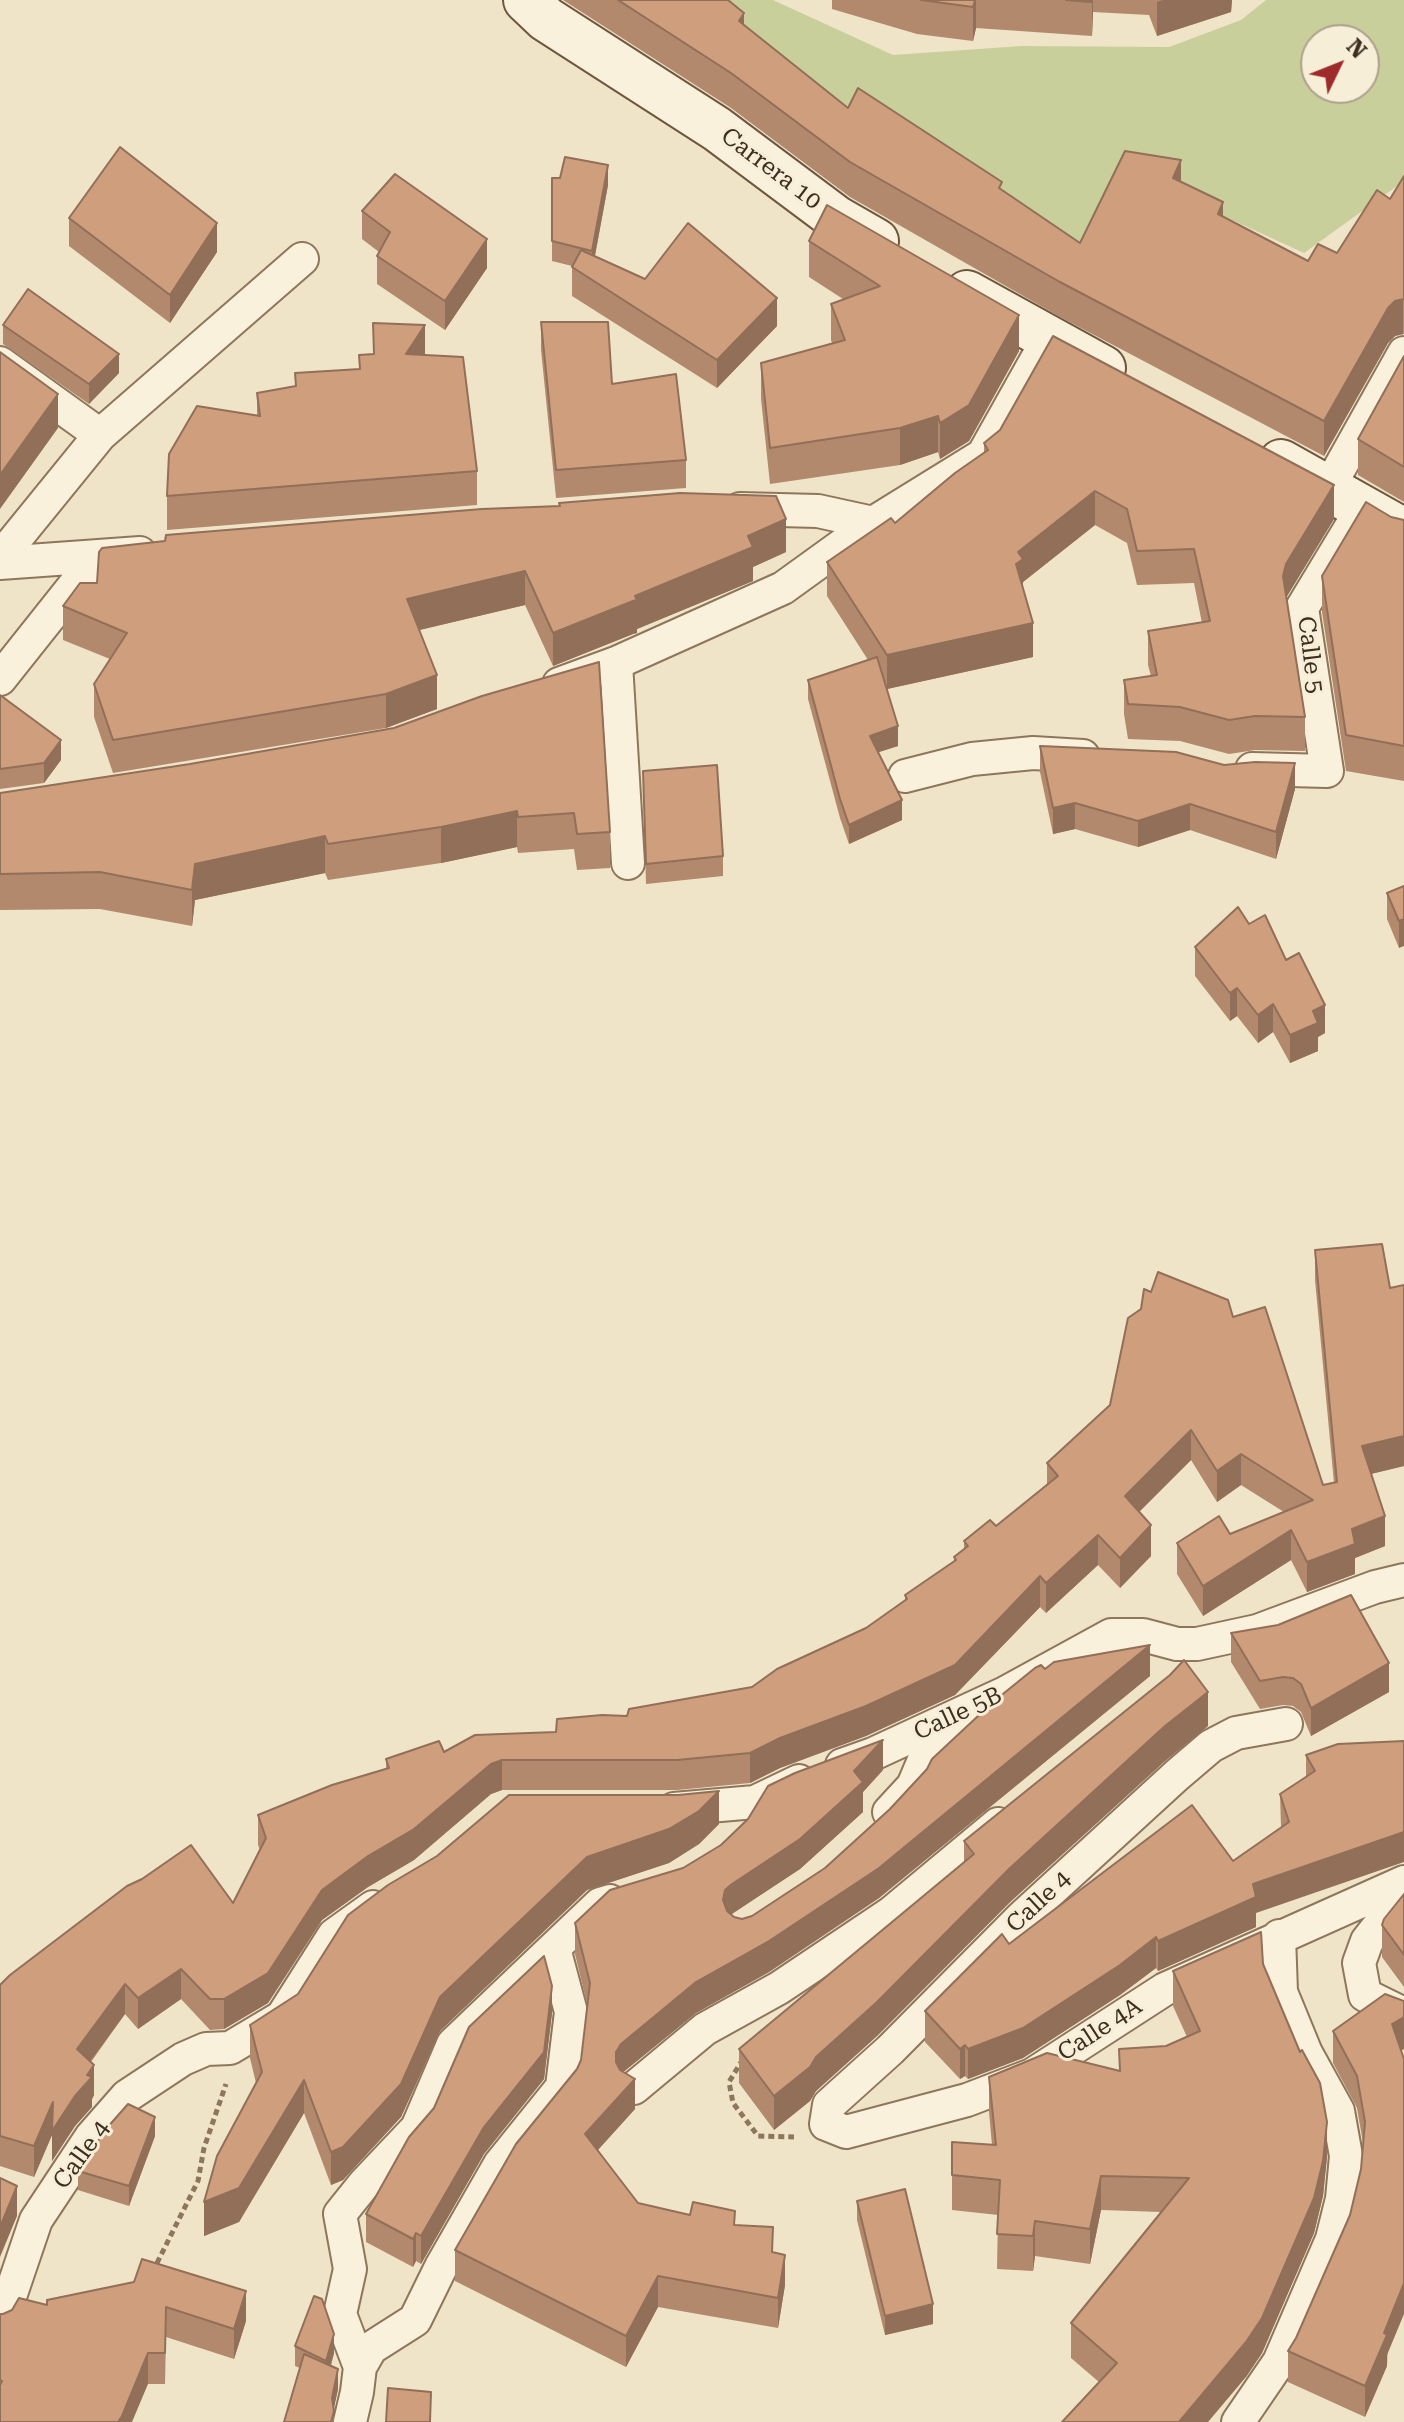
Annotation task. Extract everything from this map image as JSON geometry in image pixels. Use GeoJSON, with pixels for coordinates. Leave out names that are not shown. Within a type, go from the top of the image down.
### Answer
{"type":"FeatureCollection","features":[{"type":"Feature","properties":{"kind":"street","name":"Carrera 10"},"geometry":{"type":"LineString","coordinates":[[526,0],[546,19],[717,129],[836,218],[1048,339],[1132,383]]}},
{"type":"Feature","properties":{"kind":"street"},"geometry":{"type":"LineString","coordinates":[[0,560],[100,435],[302,259]]}},
{"type":"Feature","properties":{"kind":"street"},"geometry":{"type":"LineString","coordinates":[[526,696],[616,663],[783,588],[873,523],[983,455],[1048,339]]}},
{"type":"Feature","properties":{"kind":"street","name":"Calle 5"},"geometry":{"type":"LineString","coordinates":[[1228,773],[1254,769],[1327,771],[1302,608],[1404,353]]}},
{"type":"Feature","properties":{"kind":"street"},"geometry":{"type":"LineString","coordinates":[[0,363],[100,435]]}},
{"type":"Feature","properties":{"kind":"street"},"geometry":{"type":"LineString","coordinates":[[1245,443],[1404,531]]}},
{"type":"Feature","properties":{"kind":"street"},"geometry":{"type":"LineString","coordinates":[[711,508],[818,511],[873,523]]}},
{"type":"Feature","properties":{"kind":"street"},"geometry":{"type":"LineString","coordinates":[[0,560],[97,557],[176,550]]}},
{"type":"Feature","properties":{"kind":"street"},"geometry":{"type":"LineString","coordinates":[[0,679],[97,557]]}},
{"type":"Feature","properties":{"kind":"street"},"geometry":{"type":"LineString","coordinates":[[616,663],[628,863]]}},
{"type":"Feature","properties":{"kind":"street"},"geometry":{"type":"LineString","coordinates":[[905,776],[972,759],[1033,753],[1106,757]]}},
{"type":"Feature","properties":{"kind":"street","name":"Calle 5B"},"geometry":{"type":"LineString","coordinates":[[755,1802],[787,1786],[873,1754],[1005,1693],[1111,1635],[1143,1635],[1176,1660],[1197,1644],[1257,1631],[1375,1587],[1404,1580]]}},
{"type":"Feature","properties":{"kind":"street"},"geometry":{"type":"LineString","coordinates":[[865,1836],[913,1786],[930,1746],[958,1715]]}},
{"type":"Feature","properties":{"kind":"street","name":"Calle 4"},"geometry":{"type":"LineString","coordinates":[[826,2124],[829,2105],[901,2039],[1022,1917],[1177,1775],[1211,1746],[1236,1733],[1286,1724]]}},
{"type":"Feature","properties":{"kind":"street"},"geometry":{"type":"LineString","coordinates":[[650,1809],[755,1802]]}},
{"type":"Feature","properties":{"kind":"street"},"geometry":{"type":"LineString","coordinates":[[734,1836],[755,1802]]}},
{"type":"Feature","properties":{"kind":"street"},"geometry":{"type":"LineString","coordinates":[[634,2088],[705,2029],[779,1988],[891,1913],[1019,1808]]}},
{"type":"Feature","properties":{"kind":"street","name":"Calle 4A"},"geometry":{"type":"LineString","coordinates":[[826,2124],[846,2132],[967,2100],[1032,2075],[1165,1989],[1404,1882]]}},
{"type":"Feature","properties":{"kind":"street"},"geometry":{"type":"LineString","coordinates":[[230,2048],[282,2017],[334,1935],[402,1889]]}},
{"type":"Feature","properties":{"kind":"street"},"geometry":{"type":"LineString","coordinates":[[360,2367],[340,2314],[350,2269],[340,2214],[417,2128],[453,2044],[600,1904],[638,1892]]}},
{"type":"Feature","properties":{"kind":"street"},"geometry":{"type":"LineString","coordinates":[[1404,1894],[1367,1941],[1359,1963],[1365,1995],[1404,2014]]}},
{"type":"Feature","properties":{"kind":"street"},"geometry":{"type":"LineString","coordinates":[[1238,2422],[1279,2362],[1332,2239],[1342,2199],[1346,2156],[1338,2111],[1306,2053],[1281,1992],[1279,1936]]}},
{"type":"Feature","properties":{"kind":"street"},"geometry":{"type":"LineString","coordinates":[[350,2422],[360,2367],[371,2348],[415,2320],[441,2267],[500,2164],[562,2087],[571,2012],[554,1948]]}},
{"type":"Feature","properties":{"kind":"street","name":"Calle 4"},"geometry":{"type":"LineString","coordinates":[[0,2326],[36,2220],[91,2137],[127,2096],[183,2059],[206,2049],[230,2048]]}},
{"type":"Feature","properties":{"kind":"path"},"geometry":{"type":"LineString","coordinates":[[157,2263],[198,2181],[204,2148],[225,2093],[230,2048]]}},
{"type":"Feature","properties":{"kind":"path"},"geometry":{"type":"LineString","coordinates":[[750,2051],[729,2082],[733,2103],[758,2136],[792,2138],[826,2124]]}},
{"type":"Feature","properties":{"kind":"green space"},"geometry":{"type":"Polygon","coordinates":[[[711,0],[773,0],[893,55],[1021,46],[1169,47],[1241,20],[1266,0],[1404,0],[1404,181],[1304,253],[1119,168],[1073,264],[846,118],[711,0]]]}},
{"type":"Feature","properties":{"kind":"building"},"geometry":{"type":"Polygon","coordinates":[[[618,0],[728,0],[744,13],[739,21],[848,108],[858,88],[1002,182],[999,188],[1080,243],[1125,151],[1181,160],[1173,178],[1223,202],[1218,214],[1308,261],[1318,244],[1337,253],[1377,190],[1390,199],[1404,176],[1404,299],[1395,301],[1388,308],[1324,421],[1060,282],[850,162],[731,73],[618,0]]]}},
{"type":"Feature","properties":{"kind":"building"},"geometry":{"type":"Polygon","coordinates":[[[921,0],[975,0],[973,7],[921,0]]]}},
{"type":"Feature","properties":{"kind":"building"},"geometry":{"type":"Polygon","coordinates":[[[120,147],[217,223],[170,295],[69,218],[120,147]]]}},
{"type":"Feature","properties":{"kind":"building"},"geometry":{"type":"Polygon","coordinates":[[[565,157],[608,165],[592,251],[552,241],[552,178],[560,178],[565,157]]]}},
{"type":"Feature","properties":{"kind":"building"},"geometry":{"type":"Polygon","coordinates":[[[395,174],[487,239],[445,301],[377,256],[390,232],[362,211],[395,174]]]}},
{"type":"Feature","properties":{"kind":"building"},"geometry":{"type":"Polygon","coordinates":[[[827,205],[1019,315],[969,405],[940,423],[938,416],[900,428],[770,448],[761,363],[845,340],[831,304],[880,286],[809,241],[827,205]]]}},
{"type":"Feature","properties":{"kind":"building"},"geometry":{"type":"Polygon","coordinates":[[[688,223],[777,298],[717,360],[572,267],[581,250],[645,279],[688,223]]]}},
{"type":"Feature","properties":{"kind":"building"},"geometry":{"type":"Polygon","coordinates":[[[28,289],[119,354],[89,384],[3,325],[28,289]]]}},
{"type":"Feature","properties":{"kind":"building"},"geometry":{"type":"Polygon","coordinates":[[[541,322],[608,322],[612,384],[676,374],[686,460],[556,470],[541,322]]]}},
{"type":"Feature","properties":{"kind":"building"},"geometry":{"type":"Polygon","coordinates":[[[373,323],[425,325],[406,354],[463,357],[477,471],[167,496],[169,454],[197,406],[260,416],[257,393],[296,386],[295,373],[360,369],[359,355],[374,354],[373,323]]]}},
{"type":"Feature","properties":{"kind":"building"},"geometry":{"type":"Polygon","coordinates":[[[1053,336],[1334,485],[1286,564],[1283,576],[1305,717],[1255,716],[1229,720],[1180,707],[1128,704],[1124,680],[1157,675],[1148,631],[1210,621],[1194,549],[1137,551],[1127,509],[1095,491],[1018,552],[1023,559],[1016,564],[1033,623],[887,655],[827,562],[891,518],[895,523],[988,450],[984,443],[1000,430],[1053,336]]]}},
{"type":"Feature","properties":{"kind":"building"},"geometry":{"type":"Polygon","coordinates":[[[0,352],[58,394],[0,475],[0,352]]]}},
{"type":"Feature","properties":{"kind":"building"},"geometry":{"type":"Polygon","coordinates":[[[1404,356],[1404,467],[1358,439],[1404,356]]]}},
{"type":"Feature","properties":{"kind":"building"},"geometry":{"type":"Polygon","coordinates":[[[680,493],[776,496],[786,519],[748,536],[753,547],[635,596],[637,600],[553,633],[525,571],[407,599],[437,675],[386,694],[113,740],[94,684],[127,633],[63,606],[80,583],[97,583],[99,552],[102,548],[165,541],[166,535],[482,509],[560,506],[559,503],[680,493]]]}},
{"type":"Feature","properties":{"kind":"building"},"geometry":{"type":"Polygon","coordinates":[[[1366,502],[1391,517],[1404,520],[1404,746],[1346,735],[1322,576],[1366,502]]]}},
{"type":"Feature","properties":{"kind":"building"},"geometry":{"type":"Polygon","coordinates":[[[877,657],[898,726],[870,736],[902,800],[849,825],[808,680],[877,657]]]}},
{"type":"Feature","properties":{"kind":"building"},"geometry":{"type":"Polygon","coordinates":[[[599,662],[610,832],[577,834],[574,813],[518,817],[517,811],[441,827],[328,844],[325,836],[195,864],[192,890],[100,872],[0,874],[0,793],[394,728],[482,696],[599,662]]]}},
{"type":"Feature","properties":{"kind":"building"},"geometry":{"type":"Polygon","coordinates":[[[0,695],[61,740],[44,763],[0,769],[0,695]]]}},
{"type":"Feature","properties":{"kind":"building"},"geometry":{"type":"Polygon","coordinates":[[[1040,746],[1176,752],[1224,765],[1295,763],[1276,832],[1190,804],[1138,821],[1075,803],[1053,808],[1040,746]]]}},
{"type":"Feature","properties":{"kind":"building"},"geometry":{"type":"Polygon","coordinates":[[[717,765],[723,856],[646,864],[643,771],[717,765]]]}},
{"type":"Feature","properties":{"kind":"building"},"geometry":{"type":"Polygon","coordinates":[[[1404,886],[1404,919],[1399,921],[1387,893],[1404,886]]]}},
{"type":"Feature","properties":{"kind":"building"},"geometry":{"type":"Polygon","coordinates":[[[1238,907],[1249,924],[1265,915],[1286,960],[1299,953],[1325,1005],[1313,1011],[1318,1023],[1290,1035],[1273,1004],[1258,1015],[1237,988],[1230,993],[1195,947],[1238,907]]]}},
{"type":"Feature","properties":{"kind":"building"},"geometry":{"type":"Polygon","coordinates":[[[1382,1244],[1390,1288],[1404,1285],[1404,1436],[1362,1446],[1385,1516],[1352,1529],[1355,1544],[1307,1562],[1291,1530],[1203,1586],[1177,1543],[1219,1516],[1230,1534],[1313,1500],[1241,1454],[1217,1471],[1191,1430],[1125,1496],[1151,1525],[1120,1558],[1098,1535],[1046,1583],[1040,1576],[955,1665],[866,1706],[780,1738],[750,1753],[677,1760],[502,1760],[491,1764],[414,1829],[368,1856],[322,1890],[268,1973],[224,1999],[210,1999],[181,1969],[138,1998],[125,1984],[77,2049],[94,2065],[87,2075],[92,2077],[52,2131],[53,2102],[34,2146],[0,2136],[0,1985],[127,1886],[191,1845],[233,1903],[266,1838],[258,1815],[332,1785],[389,1768],[386,1759],[439,1741],[444,1752],[475,1735],[556,1732],[557,1719],[627,1716],[629,1709],[752,1687],[777,1669],[866,1628],[907,1599],[905,1595],[956,1560],[954,1557],[968,1546],[964,1541],[990,1520],[996,1526],[1058,1476],[1047,1463],[1110,1405],[1128,1318],[1141,1309],[1144,1289],[1151,1292],[1158,1272],[1228,1300],[1233,1317],[1265,1307],[1323,1485],[1337,1482],[1315,1250],[1382,1244]]]}},
{"type":"Feature","properties":{"kind":"building"},"geometry":{"type":"Polygon","coordinates":[[[1351,1595],[1389,1663],[1311,1708],[1301,1684],[1293,1678],[1260,1681],[1231,1633],[1278,1625],[1351,1595]]]}},
{"type":"Feature","properties":{"kind":"building"},"geometry":{"type":"Polygon","coordinates":[[[1150,1645],[879,1868],[769,1941],[696,1982],[621,2044],[616,2052],[620,2070],[635,2079],[585,2134],[638,2203],[690,2215],[693,2202],[735,2211],[734,2225],[773,2227],[772,2252],[785,2255],[778,2298],[658,2276],[626,2336],[455,2250],[516,2144],[581,2060],[590,1983],[575,1923],[610,1890],[683,1868],[721,1845],[748,1819],[768,1786],[883,1740],[854,1771],[863,1782],[800,1839],[725,1890],[723,1900],[727,1911],[742,1919],[752,1916],[825,1868],[890,1809],[927,1769],[932,1759],[1035,1668],[1041,1665],[1045,1669],[1054,1662],[1150,1645]]]}},
{"type":"Feature","properties":{"kind":"building"},"geometry":{"type":"Polygon","coordinates":[[[1184,1660],[1208,1692],[1165,1726],[1009,1869],[877,2002],[816,2057],[810,2067],[774,2096],[739,2049],[974,1854],[964,1841],[1170,1675],[1184,1660]]]}},
{"type":"Feature","properties":{"kind":"building"},"geometry":{"type":"Polygon","coordinates":[[[1404,1741],[1404,1832],[1253,1884],[1256,1897],[1158,1941],[1156,1937],[1120,1965],[1023,2028],[968,2049],[965,2045],[960,2049],[925,2011],[1002,1934],[1009,1944],[1192,1805],[1233,1861],[1289,1822],[1280,1794],[1315,1771],[1306,1755],[1338,1744],[1404,1741]]]}},
{"type":"Feature","properties":{"kind":"building"},"geometry":{"type":"Polygon","coordinates":[[[719,1791],[699,1811],[669,1829],[587,1857],[440,1997],[401,2084],[343,2147],[331,2152],[304,2080],[239,2188],[204,2202],[217,2156],[262,2072],[250,2025],[298,1994],[348,1915],[388,1885],[437,1856],[509,1795],[678,1795],[719,1791]]]}},
{"type":"Feature","properties":{"kind":"building"},"geometry":{"type":"Polygon","coordinates":[[[1404,1894],[1404,1955],[1382,1925],[1404,1894]]]}},
{"type":"Feature","properties":{"kind":"building"},"geometry":{"type":"Polygon","coordinates":[[[1261,1932],[1263,1964],[1300,2052],[1302,2050],[1320,2083],[1327,2122],[1323,2161],[1314,2198],[1262,2318],[1246,2342],[1179,2422],[1062,2422],[1117,2363],[1071,2323],[1189,2178],[1101,2176],[1090,2229],[1035,2221],[1033,2236],[997,2234],[1000,2180],[952,2175],[952,2142],[996,2145],[989,2077],[1047,2053],[1120,2071],[1119,2049],[1166,2046],[1200,2031],[1173,1971],[1261,1932]]]}},
{"type":"Feature","properties":{"kind":"building"},"geometry":{"type":"Polygon","coordinates":[[[544,1956],[552,1986],[544,2052],[484,2127],[421,2236],[416,2233],[413,2239],[366,2214],[409,2137],[434,2108],[469,2027],[544,1956]]]}},
{"type":"Feature","properties":{"kind":"building"},"geometry":{"type":"Polygon","coordinates":[[[1385,1994],[1404,2001],[1404,2017],[1392,2024],[1404,2059],[1404,2283],[1384,2333],[1387,2335],[1365,2386],[1288,2351],[1350,2215],[1361,2169],[1365,2122],[1357,2076],[1333,2031],[1385,1994]]]}},
{"type":"Feature","properties":{"kind":"building"},"geometry":{"type":"Polygon","coordinates":[[[128,2104],[155,2117],[129,2186],[78,2171],[106,2129],[128,2104]]]}},
{"type":"Feature","properties":{"kind":"building"},"geometry":{"type":"Polygon","coordinates":[[[0,2178],[17,2186],[0,2227],[0,2178]]]}},
{"type":"Feature","properties":{"kind":"building"},"geometry":{"type":"Polygon","coordinates":[[[905,2189],[933,2304],[885,2316],[857,2201],[905,2189]]]}},
{"type":"Feature","properties":{"kind":"building"},"geometry":{"type":"Polygon","coordinates":[[[142,2259],[246,2291],[234,2329],[166,2307],[165,2353],[148,2353],[118,2422],[0,2422],[0,2314],[12,2310],[19,2298],[47,2305],[47,2300],[134,2282],[142,2259]]]}},
{"type":"Feature","properties":{"kind":"building"},"geometry":{"type":"Polygon","coordinates":[[[314,2296],[322,2299],[334,2334],[326,2361],[295,2346],[314,2296]]]}},
{"type":"Feature","properties":{"kind":"building"},"geometry":{"type":"Polygon","coordinates":[[[304,2354],[338,2369],[331,2422],[284,2422],[304,2354]]]}},
{"type":"Feature","properties":{"kind":"building"},"geometry":{"type":"Polygon","coordinates":[[[388,2388],[431,2392],[430,2422],[386,2422],[388,2388]]]}}]}
